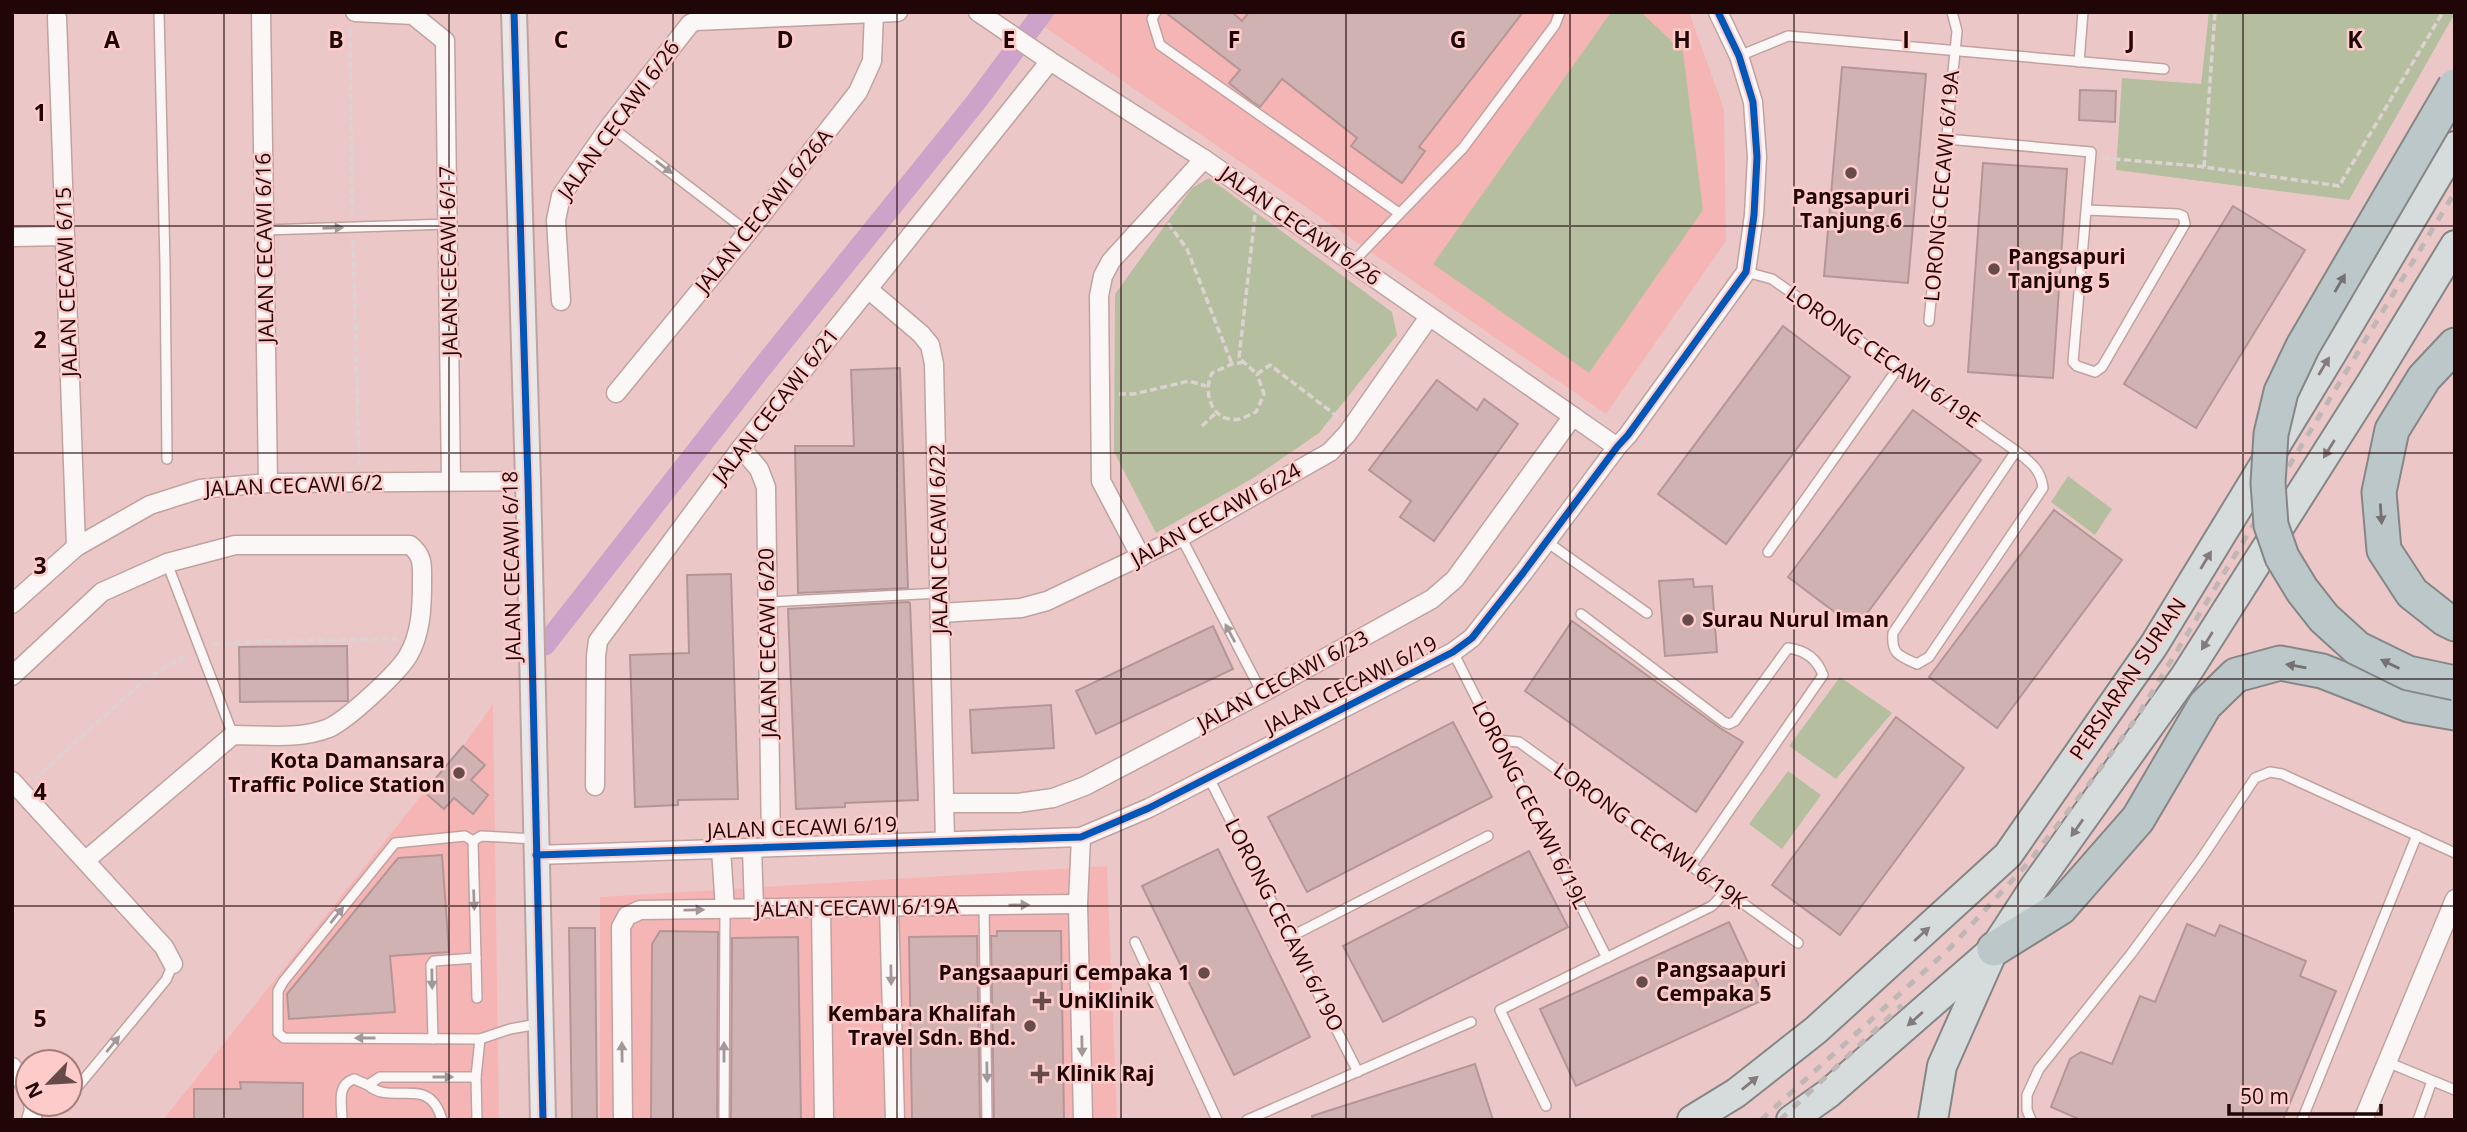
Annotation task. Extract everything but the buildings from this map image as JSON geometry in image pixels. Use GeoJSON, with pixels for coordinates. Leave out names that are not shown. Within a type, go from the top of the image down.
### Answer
{"type":"FeatureCollection","features":[{"type":"Feature","properties":{"kind":"highway"},"geometry":{"type":"LineString","coordinates":[[2455,86],[2303,346],[2281,392],[2271,434],[2268,483],[2271,525],[2282,557],[2302,590],[2324,618],[2357,648],[2408,673],[2455,683]]}},
{"type":"Feature","properties":{"kind":"highway"},"geometry":{"type":"LineString","coordinates":[[2455,320],[2392,430],[2379,492],[2384,550],[2412,593],[2455,624]]}},
{"type":"Feature","properties":{"kind":"highway"},"geometry":{"type":"LineString","coordinates":[[2424,377],[2455,345]]}},
{"type":"Feature","properties":{"kind":"highway"},"geometry":{"type":"LineString","coordinates":[[1994,949],[2060,908],[2068,899],[2138,819],[2205,705],[2236,675],[2280,663],[2322,671],[2409,705],[2455,713]]}},
{"type":"Feature","properties":{"kind":"main road","name":"PERSIARAN SURIAN"},"geometry":{"type":"LineString","coordinates":[[1692,1120],[1736,1093],[1816,1030],[2008,855],[2154,645],[2455,146]]}},
{"type":"Feature","properties":{"kind":"main road","name":"PERSIARAN SURIAN"},"geometry":{"type":"LineString","coordinates":[[1791,1120],[1839,1084],[1994,949],[2035,886],[2185,676],[2455,245]]}},
{"type":"Feature","properties":{"kind":"main road"},"geometry":{"type":"LineString","coordinates":[[2371,383],[2394,363],[2455,277]]}},
{"type":"Feature","properties":{"kind":"main road"},"geometry":{"type":"LineString","coordinates":[[1933,1120],[1942,1066],[1994,949]]}},
{"type":"Feature","properties":{"kind":"street","name":"JALAN CECAWI 6/16"},"geometry":{"type":"LineString","coordinates":[[261,12],[268,483]]}},
{"type":"Feature","properties":{"kind":"street","name":"JALAN CECAWI 6/26"},"geometry":{"type":"LineString","coordinates":[[561,301],[557,207],[564,191],[610,125],[693,22],[898,12]]}},
{"type":"Feature","properties":{"kind":"street","name":"JALAN CECAWI 6/26"},"geometry":{"type":"LineString","coordinates":[[978,12],[1204,159],[1616,447]]}},
{"type":"Feature","properties":{"kind":"street","name":"JALAN CECAWI 6/19"},"geometry":{"type":"LineString","coordinates":[[536,847],[721,849],[1081,837],[1149,808],[1453,652],[1472,638],[1547,542],[1746,272],[1754,215],[1757,157],[1753,102],[1739,56],[1718,12]]}},
{"type":"Feature","properties":{"kind":"street","name":"JALAN CECAWI 6/26A"},"geometry":{"type":"LineString","coordinates":[[616,393],[858,92],[872,61],[874,13]]}},
{"type":"Feature","properties":{"kind":"street","name":"JALAN CECAWI 6/15"},"geometry":{"type":"LineString","coordinates":[[59,15],[76,547]]}},
{"type":"Feature","properties":{"kind":"street","name":"JALAN CECAWI 6/17"},"geometry":{"type":"LineString","coordinates":[[353,19],[413,15],[445,41],[451,481]]}},
{"type":"Feature","properties":{"kind":"street","name":"JALAN CECAWI 6/18"},"geometry":{"type":"LineString","coordinates":[[513,18],[528,481],[542,1120]]}},
{"type":"Feature","properties":{"kind":"street","name":"JALAN CECAWI 6/21"},"geometry":{"type":"LineString","coordinates":[[595,786],[598,641],[741,448],[1050,61]]}},
{"type":"Feature","properties":{"kind":"street"},"geometry":{"type":"LineString","coordinates":[[1141,557],[1101,481],[1099,296],[1103,276],[1111,261],[1204,159]]}},
{"type":"Feature","properties":{"kind":"street"},"geometry":{"type":"LineString","coordinates":[[12,237],[65,236]]}},
{"type":"Feature","properties":{"kind":"street","name":"JALAN CECAWI 6/22"},"geometry":{"type":"LineString","coordinates":[[868,289],[921,334],[930,345],[934,364],[945,810]]}},
{"type":"Feature","properties":{"kind":"street","name":"JALAN CECAWI 6/24"},"geometry":{"type":"LineString","coordinates":[[940,613],[1021,608],[1047,601],[1181,537],[1330,452],[1351,427],[1429,317]]}},
{"type":"Feature","properties":{"kind":"street","name":"JALAN CECAWI 6/23"},"geometry":{"type":"LineString","coordinates":[[945,810],[1053,798],[1085,786],[1262,693],[1432,599],[1455,579],[1573,416]]}},
{"type":"Feature","properties":{"kind":"street","name":"JALAN CECAWI 6/20"},"geometry":{"type":"LineString","coordinates":[[741,448],[759,470],[766,488],[771,846]]}},
{"type":"Feature","properties":{"kind":"street","name":"JALAN CECAWI 6/2"},"geometry":{"type":"LineString","coordinates":[[12,604],[76,547],[150,505],[200,489],[268,483],[528,481]]}},
{"type":"Feature","properties":{"kind":"street"},"geometry":{"type":"LineString","coordinates":[[12,677],[102,592],[167,563],[234,545],[410,545],[422,560],[422,617],[408,657],[360,706],[331,727],[306,736],[233,735],[86,860]]}},
{"type":"Feature","properties":{"kind":"street"},"geometry":{"type":"LineString","coordinates":[[12,781],[164,947],[173,964]]}},
{"type":"Feature","properties":{"kind":"street"},"geometry":{"type":"LineString","coordinates":[[945,810],[945,841]]}},
{"type":"Feature","properties":{"kind":"street"},"geometry":{"type":"LineString","coordinates":[[1081,837],[1078,904],[1083,1120]]}},
{"type":"Feature","properties":{"kind":"street"},"geometry":{"type":"LineString","coordinates":[[752,848],[754,909]]}},
{"type":"Feature","properties":{"kind":"street"},"geometry":{"type":"LineString","coordinates":[[721,849],[725,909]]}},
{"type":"Feature","properties":{"kind":"street"},"geometry":{"type":"LineString","coordinates":[[2362,1120],[2455,899]]}},
{"type":"Feature","properties":{"kind":"street","name":"JALAN CECAWI 6/19A"},"geometry":{"type":"LineString","coordinates":[[623,1120],[621,927],[627,916],[640,910],[1078,904]]}},
{"type":"Feature","properties":{"kind":"street"},"geometry":{"type":"LineString","coordinates":[[889,907],[895,1120]]}},
{"type":"Feature","properties":{"kind":"street"},"geometry":{"type":"LineString","coordinates":[[821,908],[824,1120]]}},
{"type":"Feature","properties":{"kind":"lane"},"geometry":{"type":"LineString","coordinates":[[159,12],[167,459]]}},
{"type":"Feature","properties":{"kind":"lane"},"geometry":{"type":"LineString","coordinates":[[1156,12],[1152,19],[1160,45],[1399,213]]}},
{"type":"Feature","properties":{"kind":"lane"},"geometry":{"type":"LineString","coordinates":[[1352,262],[1464,148],[1555,25],[1560,12]]}},
{"type":"Feature","properties":{"kind":"lane","name":"LORONG CECAWI 6/19A"},"geometry":{"type":"LineString","coordinates":[[1929,321],[1957,31],[1952,12]]}},
{"type":"Feature","properties":{"kind":"lane"},"geometry":{"type":"LineString","coordinates":[[2078,62],[2082,12]]}},
{"type":"Feature","properties":{"kind":"lane"},"geometry":{"type":"LineString","coordinates":[[1739,56],[1788,36],[2164,69]]}},
{"type":"Feature","properties":{"kind":"lane"},"geometry":{"type":"LineString","coordinates":[[610,125],[748,232]]}},
{"type":"Feature","properties":{"kind":"lane"},"geometry":{"type":"LineString","coordinates":[[1947,139],[2091,155],[2073,362],[2095,372],[2102,367],[2185,224],[2183,216],[2178,214],[2087,210]]}},
{"type":"Feature","properties":{"kind":"lane"},"geometry":{"type":"LineString","coordinates":[[264,230],[449,224]]}},
{"type":"Feature","properties":{"kind":"lane","name":"LORONG CECAWI 6/19E"},"geometry":{"type":"LineString","coordinates":[[1746,272],[1772,279],[2016,451],[2035,465],[2042,476],[2043,488],[1929,657],[1917,664],[1897,654],[1892,645],[1893,633],[2016,451]]}},
{"type":"Feature","properties":{"kind":"lane"},"geometry":{"type":"LineString","coordinates":[[1768,552],[1898,368]]}},
{"type":"Feature","properties":{"kind":"lane"},"geometry":{"type":"LineString","coordinates":[[1181,537],[1262,693]]}},
{"type":"Feature","properties":{"kind":"lane"},"geometry":{"type":"LineString","coordinates":[[1547,542],[1647,613]]}},
{"type":"Feature","properties":{"kind":"lane"},"geometry":{"type":"LineString","coordinates":[[167,563],[233,735]]}},
{"type":"Feature","properties":{"kind":"lane"},"geometry":{"type":"LineString","coordinates":[[768,602],[940,593]]}},
{"type":"Feature","properties":{"kind":"lane"},"geometry":{"type":"LineString","coordinates":[[1581,614],[1729,724],[1740,714],[1788,648],[1800,650],[1819,664],[1824,675],[1691,866]]}},
{"type":"Feature","properties":{"kind":"lane","name":"LORONG CECAWI 6/19L"},"geometry":{"type":"LineString","coordinates":[[1453,652],[1607,958]]}},
{"type":"Feature","properties":{"kind":"lane","name":"LORONG CECAWI 6/19K"},"geometry":{"type":"LineString","coordinates":[[1497,740],[1519,742],[1798,943]]}},
{"type":"Feature","properties":{"kind":"lane"},"geometry":{"type":"LineString","coordinates":[[2031,1120],[2027,1110],[2027,1095],[2039,1069],[2132,954],[2201,859],[2255,778],[2270,772],[2282,774],[2455,853]]}},
{"type":"Feature","properties":{"kind":"lane","name":"LORONG CECAWI 6/19O"},"geometry":{"type":"LineString","coordinates":[[1209,778],[1358,1072]]}},
{"type":"Feature","properties":{"kind":"lane"},"geometry":{"type":"LineString","coordinates":[[472,841],[481,835],[536,847]]}},
{"type":"Feature","properties":{"kind":"lane"},"geometry":{"type":"LineString","coordinates":[[2302,1120],[2417,835]]}},
{"type":"Feature","properties":{"kind":"lane"},"geometry":{"type":"LineString","coordinates":[[472,841],[465,836],[395,843],[283,982],[278,991],[278,1033],[284,1038],[480,1039],[510,1029],[540,1024]]}},
{"type":"Feature","properties":{"kind":"lane"},"geometry":{"type":"LineString","coordinates":[[1290,937],[1488,836]]}},
{"type":"Feature","properties":{"kind":"lane"},"geometry":{"type":"LineString","coordinates":[[472,841],[477,998]]}},
{"type":"Feature","properties":{"kind":"lane"},"geometry":{"type":"LineString","coordinates":[[1546,1105],[1500,1010],[1712,906],[1726,891]]}},
{"type":"Feature","properties":{"kind":"lane"},"geometry":{"type":"LineString","coordinates":[[984,906],[987,1120]]}},
{"type":"Feature","properties":{"kind":"lane"},"geometry":{"type":"LineString","coordinates":[[724,1120],[725,909]]}},
{"type":"Feature","properties":{"kind":"lane"},"geometry":{"type":"LineString","coordinates":[[1135,942],[1217,1120]]}},
{"type":"Feature","properties":{"kind":"lane"},"geometry":{"type":"LineString","coordinates":[[433,1039],[431,965],[434,961],[476,958]]}},
{"type":"Feature","properties":{"kind":"lane"},"geometry":{"type":"LineString","coordinates":[[84,1079],[166,979],[173,964]]}},
{"type":"Feature","properties":{"kind":"lane"},"geometry":{"type":"LineString","coordinates":[[1247,1120],[1471,1022]]}},
{"type":"Feature","properties":{"kind":"lane"},"geometry":{"type":"LineString","coordinates":[[477,1120],[475,1077],[480,1039]]}},
{"type":"Feature","properties":{"kind":"lane"},"geometry":{"type":"LineString","coordinates":[[2386,1062],[2455,1090]]}},
{"type":"Feature","properties":{"kind":"lane"},"geometry":{"type":"LineString","coordinates":[[368,1085],[380,1077],[475,1077]]}},
{"type":"Feature","properties":{"kind":"lane"},"geometry":{"type":"LineString","coordinates":[[342,1120],[341,1088],[354,1079],[375,1091],[416,1093],[431,1098],[438,1105],[442,1120]]}},
{"type":"Feature","properties":{"kind":"lane"},"geometry":{"type":"LineString","coordinates":[[2418,1120],[2432,1081]]}},
{"type":"Feature","properties":{"kind":"path"},"geometry":{"type":"LineString","coordinates":[[2204,167],[2216,12]]}},
{"type":"Feature","properties":{"kind":"path"},"geometry":{"type":"LineString","coordinates":[[2091,155],[2204,167],[2339,186],[2444,12]]}},
{"type":"Feature","properties":{"kind":"path"},"geometry":{"type":"LineString","coordinates":[[353,19],[352,227],[359,482]]}},
{"type":"Feature","properties":{"kind":"path"},"geometry":{"type":"LineString","coordinates":[[1244,362],[1212,373],[1206,386],[1209,402],[1217,412],[1228,418],[1240,419],[1256,412],[1264,394],[1256,374],[1244,362],[1239,358],[1257,196]]}},
{"type":"Feature","properties":{"kind":"path"},"geometry":{"type":"LineString","coordinates":[[1159,209],[1187,249],[1232,364]]}},
{"type":"Feature","properties":{"kind":"path"},"geometry":{"type":"LineString","coordinates":[[1256,374],[1270,365],[1351,427]]}},
{"type":"Feature","properties":{"kind":"path"},"geometry":{"type":"LineString","coordinates":[[1099,394],[1134,394],[1189,380],[1206,386]]}},
{"type":"Feature","properties":{"kind":"path"},"geometry":{"type":"LineString","coordinates":[[1202,426],[1217,412]]}},
{"type":"Feature","properties":{"kind":"shaded area"},"geometry":{"type":"Polygon","coordinates":[[[1050,12],[1689,12],[1724,109],[1726,241],[1606,414],[1040,24],[1050,12]]]}},
{"type":"Feature","properties":{"kind":"shaded area"},"geometry":{"type":"Polygon","coordinates":[[[493,704],[499,1120],[163,1120],[463,746],[493,704]]]}},
{"type":"Feature","properties":{"kind":"shaded area"},"geometry":{"type":"Polygon","coordinates":[[[1107,866],[1117,1120],[600,1120],[600,897],[1107,866]]]}},
{"type":"Feature","properties":{"kind":"green space"},"geometry":{"type":"Polygon","coordinates":[[[1611,12],[1641,12],[1683,52],[1703,210],[1589,373],[1433,264],[1611,12]]]}},
{"type":"Feature","properties":{"kind":"green space"},"geometry":{"type":"Polygon","coordinates":[[[2209,12],[2455,13],[2349,200],[2116,170],[2122,78],[2201,84],[2209,12]]]}},
{"type":"Feature","properties":{"kind":"green space"},"geometry":{"type":"Polygon","coordinates":[[[1209,178],[1392,312],[1397,335],[1319,433],[1255,477],[1156,533],[1114,452],[1115,294],[1192,188],[1209,178]]]}},
{"type":"Feature","properties":{"kind":"green space"},"geometry":{"type":"Polygon","coordinates":[[[2068,476],[2112,509],[2095,535],[2051,502],[2068,476]]]}},
{"type":"Feature","properties":{"kind":"green space"},"geometry":{"type":"Polygon","coordinates":[[[1840,677],[1892,713],[1836,779],[1789,746],[1840,677]]]}},
{"type":"Feature","properties":{"kind":"green space"},"geometry":{"type":"Polygon","coordinates":[[[1788,771],[1821,795],[1782,849],[1749,824],[1788,771]]]}},
{"type":"Feature","properties":{"kind":"waterway"},"geometry":{"type":"LineString","coordinates":[[545,645],[760,370],[976,102],[1043,12]]}},
{"type":"Feature","properties":{"kind":"railway"},"geometry":{"type":"LineString","coordinates":[[1761,1120],[1949,949],[2029,862],[2092,780],[2137,717],[2455,192]]}},
{"type":"Feature","properties":{"kind":"railway"},"geometry":{"type":"LineString","coordinates":[[1780,1120],[1902,1005]]}},
{"type":"Feature","properties":{"kind":"cycle path"},"geometry":{"type":"LineString","coordinates":[[514,12],[543,1120]]}},
{"type":"Feature","properties":{"kind":"cycle path"},"geometry":{"type":"LineString","coordinates":[[536,855],[1081,837],[1149,808],[1453,652],[1472,638],[1523,573],[1628,435],[1746,272],[1754,215],[1757,157],[1753,102],[1739,56],[1718,12]]}},
{"type":"Feature","properties":{"kind":"place","name":"Pangsapuri Tanjung 6"},"geometry":{"type":"Point","coordinates":[1851,173]}},
{"type":"Feature","properties":{"kind":"place","name":"Pangsapuri Tanjung 5"},"geometry":{"type":"Point","coordinates":[1994,269]}},
{"type":"Feature","properties":{"kind":"place","name":"Surau Nurul Iman"},"geometry":{"type":"Point","coordinates":[1688,620]}},
{"type":"Feature","properties":{"kind":"place","name":"Kota Damansara Traffic Police Station"},"geometry":{"type":"Point","coordinates":[459,773]}},
{"type":"Feature","properties":{"kind":"place","name":"Pangsaapuri Cempaka 1"},"geometry":{"type":"Point","coordinates":[1204,973]}},
{"type":"Feature","properties":{"kind":"place","name":"Pangsaapuri Cempaka 5"},"geometry":{"type":"Point","coordinates":[1642,982]}},
{"type":"Feature","properties":{"kind":"place","name":"UniKlinik"},"geometry":{"type":"Point","coordinates":[1042,1001]}},
{"type":"Feature","properties":{"kind":"place","name":"Kembara Khalifah Travel Sdn. Bhd."},"geometry":{"type":"Point","coordinates":[1030,1026]}},
{"type":"Feature","properties":{"kind":"place","name":"Klinik Raj"},"geometry":{"type":"Point","coordinates":[1040,1074]}}]}
